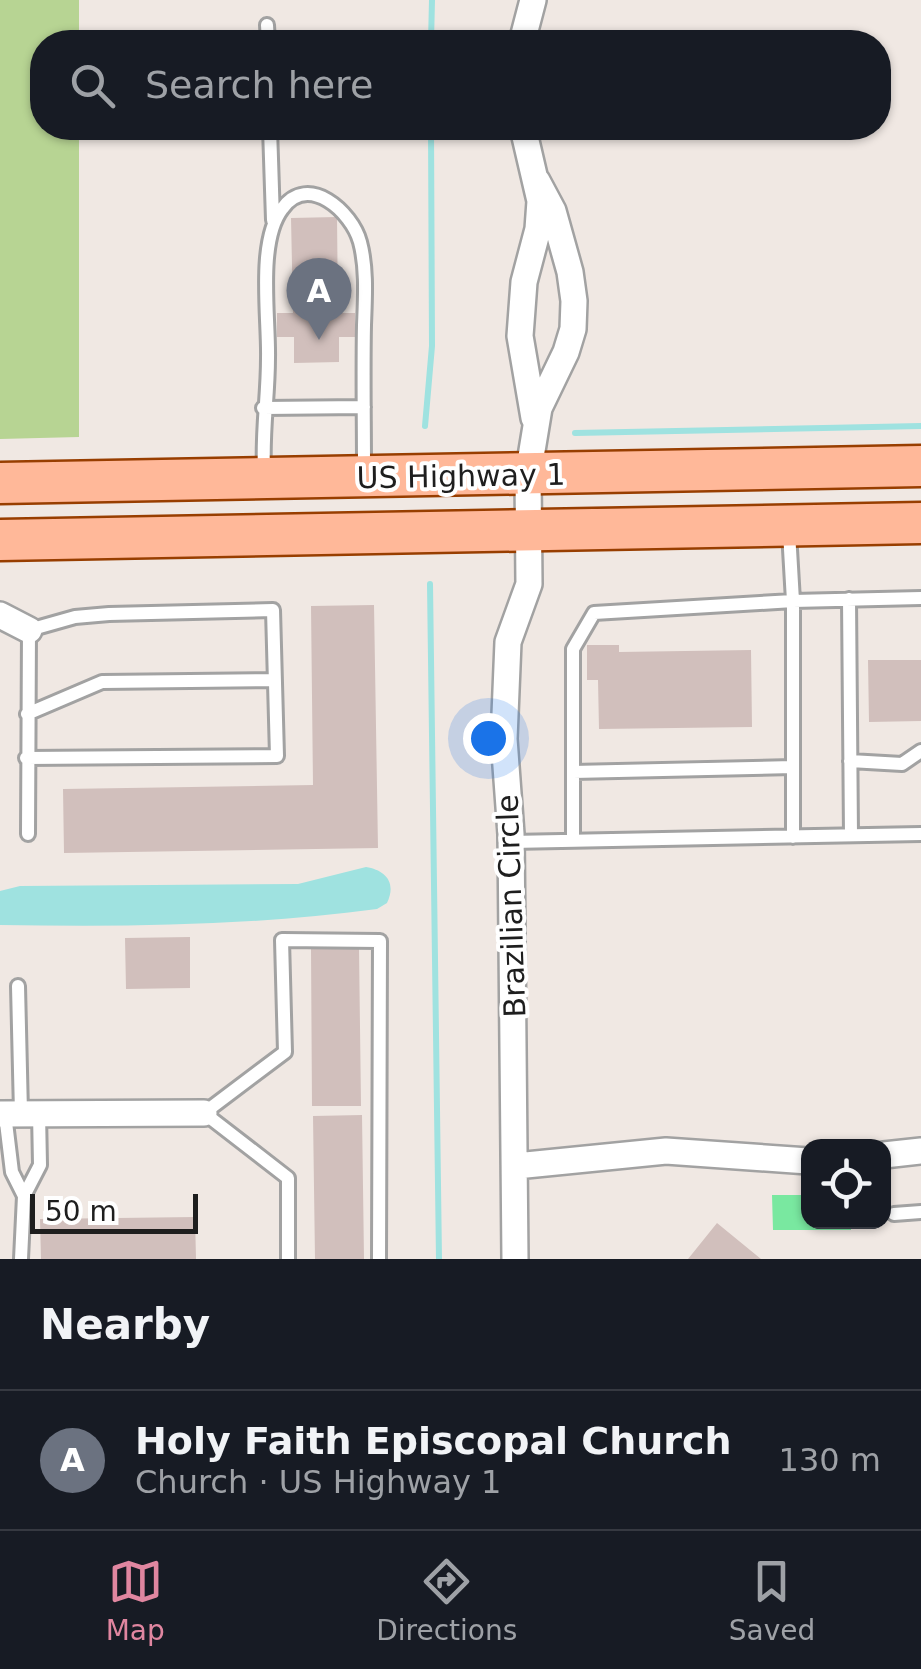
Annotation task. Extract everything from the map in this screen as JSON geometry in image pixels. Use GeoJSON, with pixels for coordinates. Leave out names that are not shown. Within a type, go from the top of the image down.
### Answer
{"type":"FeatureCollection","features":[{"type":"Feature","properties":{"kind":"main road","name":"US Highway 1"},"geometry":{"type":"LineString","coordinates":[[0,484],[921,466]]}},
{"type":"Feature","properties":{"kind":"main road","name":"US Highway 1"},"geometry":{"type":"LineString","coordinates":[[0,540],[921,523]]}},
{"type":"Feature","properties":{"kind":"street"},"geometry":{"type":"LineString","coordinates":[[525,30],[533,0]]}},
{"type":"Feature","properties":{"kind":"street"},"geometry":{"type":"LineString","coordinates":[[526,140],[537,181],[552,211],[574,300],[573,329],[539,408],[536,433]]}},
{"type":"Feature","properties":{"kind":"street"},"geometry":{"type":"LineString","coordinates":[[536,433],[520,336],[524,282],[538,229],[537,181]]}},
{"type":"Feature","properties":{"kind":"street","name":"Brazilian Circle"},"geometry":{"type":"LineString","coordinates":[[515,1259],[511,842],[504,739],[508,642],[529,584],[528,475],[536,433]]}},
{"type":"Feature","properties":{"kind":"street"},"geometry":{"type":"LineString","coordinates":[[0,615],[29,630]]}},
{"type":"Feature","properties":{"kind":"street"},"geometry":{"type":"LineString","coordinates":[[17,1114],[204,1113]]}},
{"type":"Feature","properties":{"kind":"street"},"geometry":{"type":"LineString","coordinates":[[516,1166],[666,1150],[801,1160]]}},
{"type":"Feature","properties":{"kind":"street"},"geometry":{"type":"LineString","coordinates":[[891,1154],[921,1151]]}},
{"type":"Feature","properties":{"kind":"lane"},"geometry":{"type":"LineString","coordinates":[[270,140],[274,227]]}},
{"type":"Feature","properties":{"kind":"lane"},"geometry":{"type":"LineString","coordinates":[[265,479],[268,248],[279,212],[302,195],[332,201],[345,212],[356,227],[362,246],[364,477]]}},
{"type":"Feature","properties":{"kind":"lane"},"geometry":{"type":"LineString","coordinates":[[263,408],[364,407]]}},
{"type":"Feature","properties":{"kind":"lane"},"geometry":{"type":"LineString","coordinates":[[789,526],[793,836]]}},
{"type":"Feature","properties":{"kind":"lane"},"geometry":{"type":"LineString","coordinates":[[573,841],[573,649],[594,613],[921,598]]}},
{"type":"Feature","properties":{"kind":"lane"},"geometry":{"type":"LineString","coordinates":[[850,599],[851,835]]}},
{"type":"Feature","properties":{"kind":"lane"},"geometry":{"type":"LineString","coordinates":[[26,758],[277,756],[273,610],[109,614],[76,617],[29,630],[26,758],[28,834]]}},
{"type":"Feature","properties":{"kind":"lane"},"geometry":{"type":"LineString","coordinates":[[27,714],[102,682],[275,680]]}},
{"type":"Feature","properties":{"kind":"lane"},"geometry":{"type":"LineString","coordinates":[[850,761],[902,764],[921,751]]}},
{"type":"Feature","properties":{"kind":"lane"},"geometry":{"type":"LineString","coordinates":[[573,772],[793,767]]}},
{"type":"Feature","properties":{"kind":"lane"},"geometry":{"type":"LineString","coordinates":[[511,842],[921,834]]}},
{"type":"Feature","properties":{"kind":"lane"},"geometry":{"type":"LineString","coordinates":[[288,1259],[288,1178],[204,1113],[285,1052],[282,940],[380,941],[380,1259]]}},
{"type":"Feature","properties":{"kind":"lane"},"geometry":{"type":"LineString","coordinates":[[18,986],[17,1114],[12,1172],[24,1196]]}},
{"type":"Feature","properties":{"kind":"lane"},"geometry":{"type":"LineString","coordinates":[[17,1114],[40,1165],[24,1196],[21,1259]]}},
{"type":"Feature","properties":{"kind":"lane"},"geometry":{"type":"LineString","coordinates":[[894,1214],[921,1212]]}},
{"type":"Feature","properties":{"kind":"green space"},"geometry":{"type":"Polygon","coordinates":[[[0,0],[79,0],[79,30],[30,30],[30,140],[79,140],[79,437],[0,439],[0,0]]]}},
{"type":"Feature","properties":{"kind":"green space"},"geometry":{"type":"Polygon","coordinates":[[[772,1195],[801,1195],[801,1229],[851,1229],[851,1230],[773,1230],[772,1195]]]}},
{"type":"Feature","properties":{"kind":"water"},"geometry":{"type":"Polygon","coordinates":[[[366,867],[384,874],[390,883],[387,903],[377,909],[188,924],[0,925],[0,891],[20,886],[298,884],[366,867]]]}},
{"type":"Feature","properties":{"kind":"building"},"geometry":{"type":"Polygon","coordinates":[[[337,217],[338,313],[355,313],[355,337],[339,337],[339,362],[294,363],[294,337],[277,337],[277,313],[293,313],[291,218],[337,217]]]}},
{"type":"Feature","properties":{"kind":"building"},"geometry":{"type":"Polygon","coordinates":[[[374,605],[378,848],[64,853],[63,789],[313,785],[311,606],[374,605]]]}},
{"type":"Feature","properties":{"kind":"building"},"geometry":{"type":"Polygon","coordinates":[[[587,645],[619,645],[619,652],[751,650],[752,727],[599,729],[598,680],[587,680],[587,645]]]}},
{"type":"Feature","properties":{"kind":"building"},"geometry":{"type":"Polygon","coordinates":[[[868,660],[921,660],[921,721],[869,722],[868,660]]]}},
{"type":"Feature","properties":{"kind":"building"},"geometry":{"type":"Polygon","coordinates":[[[190,937],[190,988],[126,989],[125,938],[190,937]]]}},
{"type":"Feature","properties":{"kind":"building"},"geometry":{"type":"Polygon","coordinates":[[[359,948],[361,1106],[312,1106],[311,949],[359,948]]]}},
{"type":"Feature","properties":{"kind":"building"},"geometry":{"type":"Polygon","coordinates":[[[362,1115],[364,1259],[315,1259],[313,1116],[362,1115]]]}},
{"type":"Feature","properties":{"kind":"building"},"geometry":{"type":"Polygon","coordinates":[[[195,1217],[196,1259],[41,1259],[40,1219],[195,1217]]]}},
{"type":"Feature","properties":{"kind":"building"},"geometry":{"type":"Polygon","coordinates":[[[717,1223],[761,1259],[688,1259],[717,1223]]]}},
{"type":"Feature","properties":{"kind":"waterway"},"geometry":{"type":"LineString","coordinates":[[431,30],[432,0]]}},
{"type":"Feature","properties":{"kind":"waterway"},"geometry":{"type":"LineString","coordinates":[[425,426],[432,346],[431,140]]}},
{"type":"Feature","properties":{"kind":"waterway"},"geometry":{"type":"LineString","coordinates":[[575,433],[921,426]]}},
{"type":"Feature","properties":{"kind":"waterway"},"geometry":{"type":"LineString","coordinates":[[430,584],[439,1259]]}},
{"type":"Feature","properties":{"kind":"place","name":"Holy Faith Episcopal Church"},"geometry":{"type":"Point","coordinates":[319,340]}}]}
